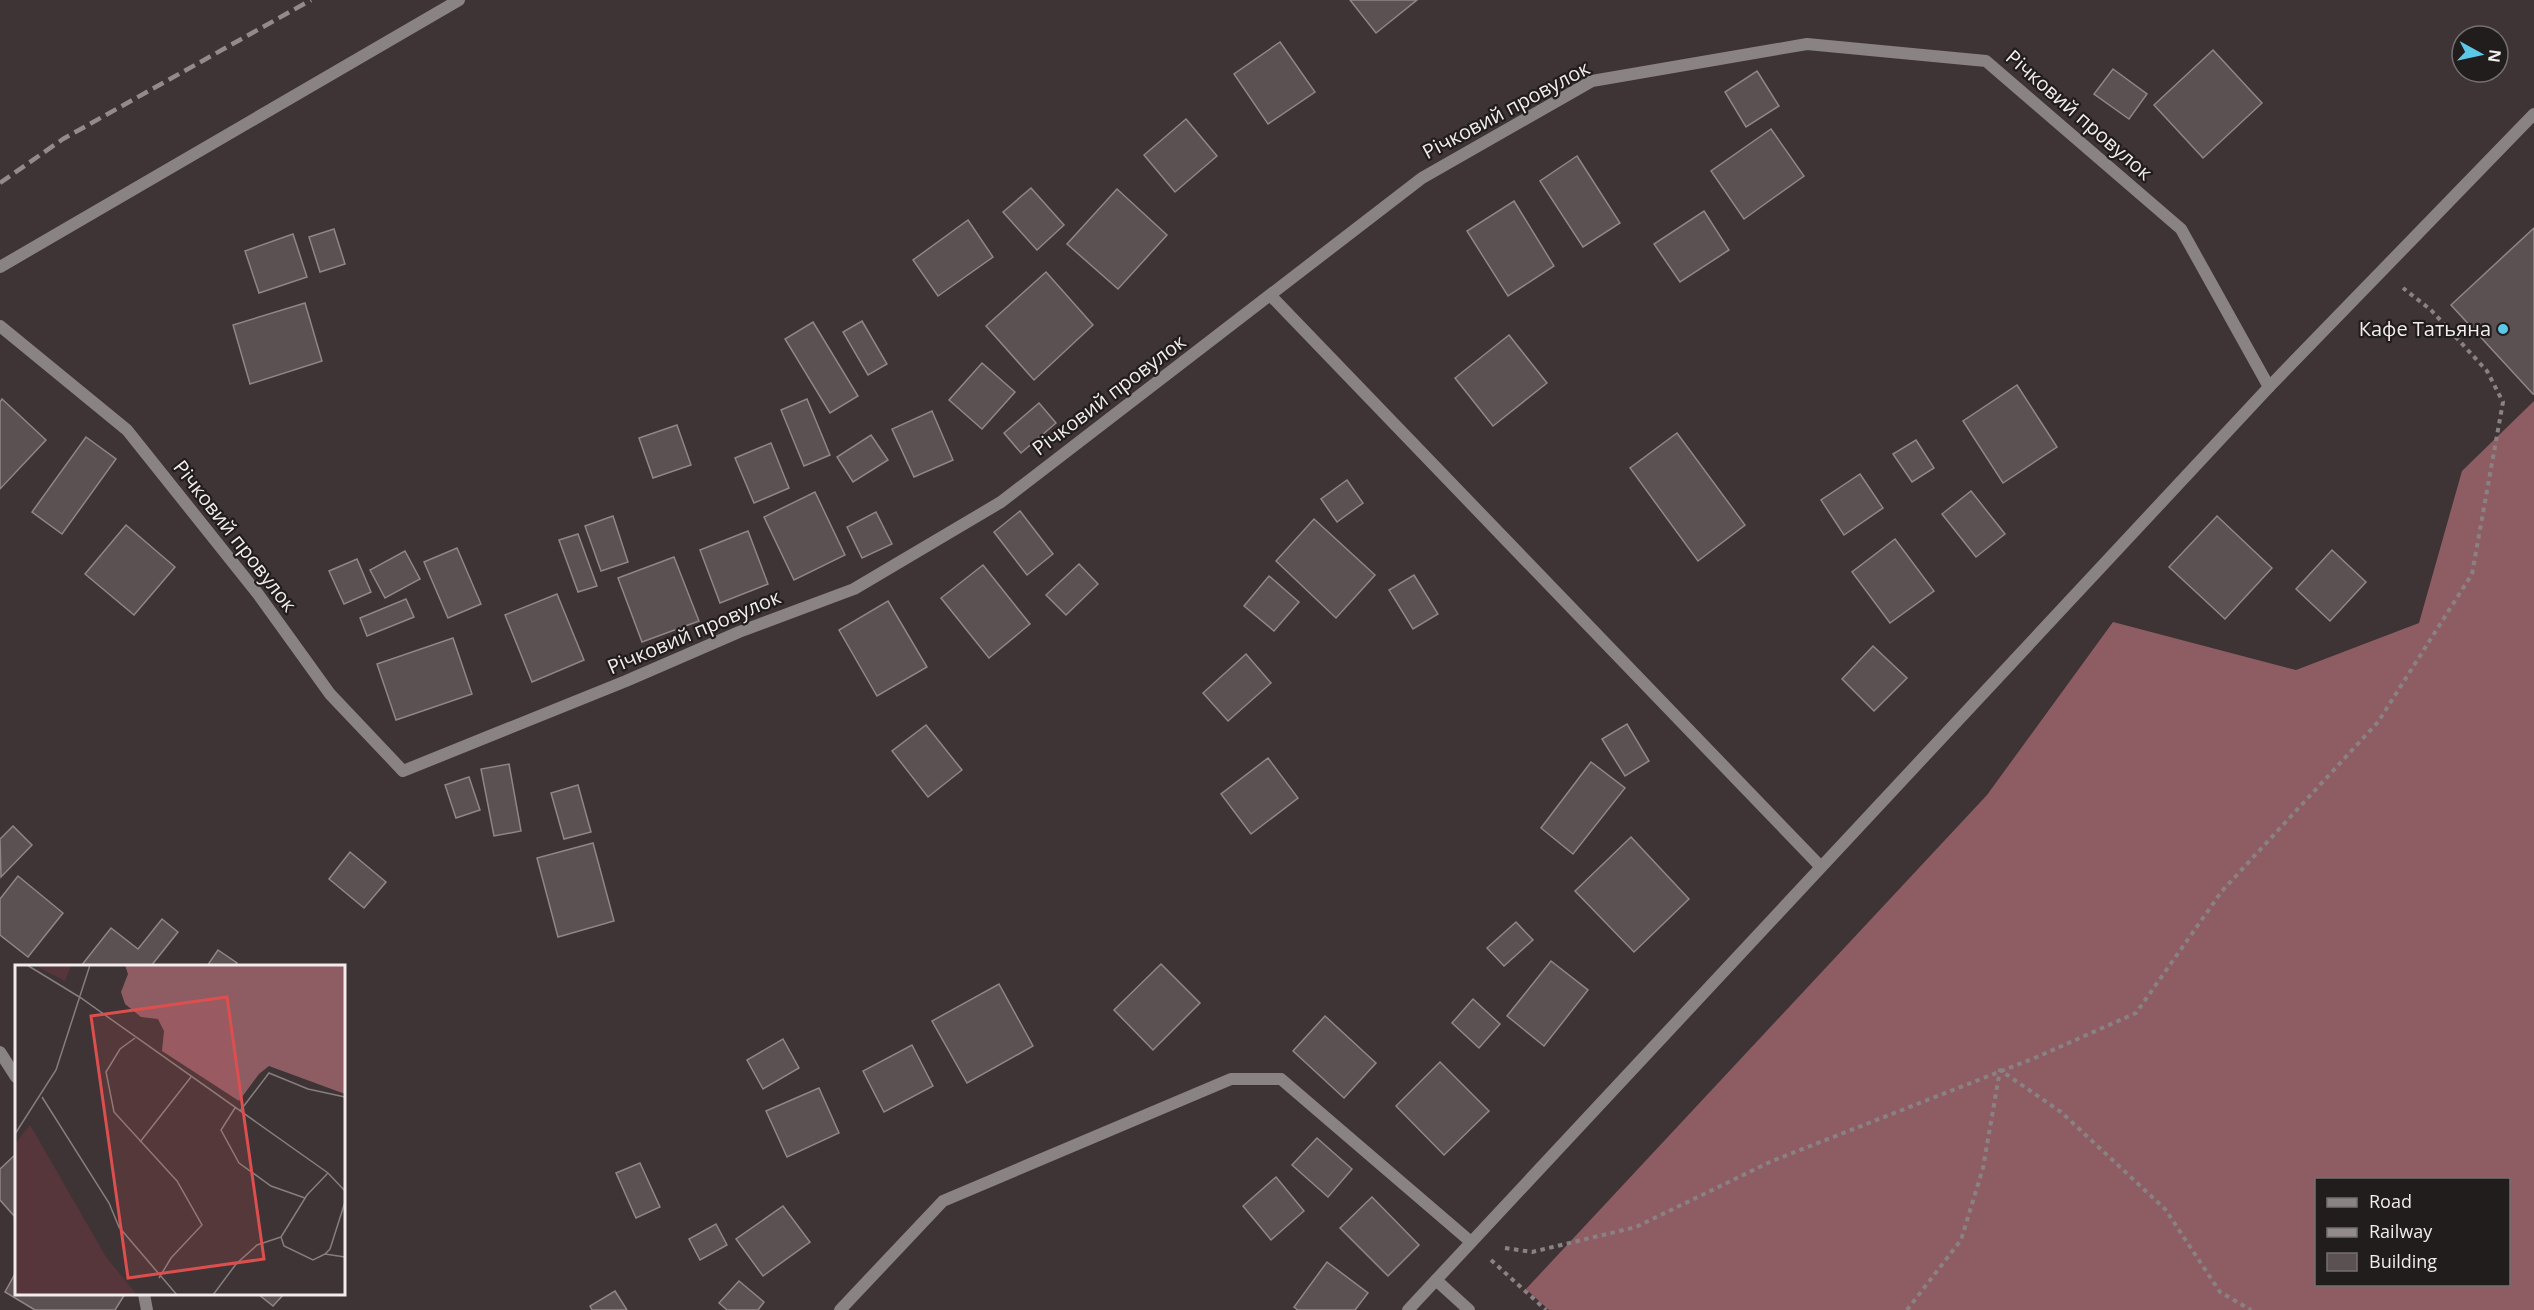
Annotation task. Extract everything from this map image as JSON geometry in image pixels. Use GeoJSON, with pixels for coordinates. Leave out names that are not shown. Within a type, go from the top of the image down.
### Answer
{"type":"FeatureCollection","features":[{"type":"Feature","properties":{"kind":"street"},"geometry":{"type":"LineString","coordinates":[[0,267],[459,0]]}},
{"type":"Feature","properties":{"kind":"street","name":"Річковий провулок"},"geometry":{"type":"LineString","coordinates":[[0,326],[127,430],[258,594],[330,694],[403,771],[626,681],[739,632],[854,589],[1001,502],[1422,178],[1592,81],[1807,44],[1986,61],[2181,229],[2269,387]]}},
{"type":"Feature","properties":{"kind":"street"},"geometry":{"type":"LineString","coordinates":[[1408,1310],[2269,387],[2534,114]]}},
{"type":"Feature","properties":{"kind":"street"},"geometry":{"type":"LineString","coordinates":[[1271,296],[1821,867]]}},
{"type":"Feature","properties":{"kind":"street"},"geometry":{"type":"LineString","coordinates":[[0,1052],[15,1075]]}},
{"type":"Feature","properties":{"kind":"street"},"geometry":{"type":"LineString","coordinates":[[840,1310],[943,1202],[1231,1079],[1281,1079],[1471,1242]]}},
{"type":"Feature","properties":{"kind":"street"},"geometry":{"type":"LineString","coordinates":[[1436,1280],[1469,1310]]}},
{"type":"Feature","properties":{"kind":"street"},"geometry":{"type":"LineString","coordinates":[[144,1295],[147,1310]]}},
{"type":"Feature","properties":{"kind":"path"},"geometry":{"type":"LineString","coordinates":[[1471,1242],[1532,1252],[1636,1227],[1772,1161],[2136,1013],[2222,891],[2378,722],[2472,574],[2503,402],[2487,371],[2431,310],[2382,271]]}},
{"type":"Feature","properties":{"kind":"path"},"geometry":{"type":"LineString","coordinates":[[1906,1310],[1961,1240],[1983,1168],[2000,1070]]}},
{"type":"Feature","properties":{"kind":"path"},"geometry":{"type":"LineString","coordinates":[[2000,1070],[2061,1112],[2165,1209],[2220,1292],[2251,1310]]}},
{"type":"Feature","properties":{"kind":"path"},"geometry":{"type":"LineString","coordinates":[[1471,1242],[1546,1310]]}},
{"type":"Feature","properties":{"kind":"shaded area"},"geometry":{"type":"Polygon","coordinates":[[[2534,401],[2534,1310],[1549,1310],[1526,1289],[1987,795],[2113,622],[2296,670],[2419,623],[2462,471],[2534,401]]]}},
{"type":"Feature","properties":{"kind":"building"},"geometry":{"type":"Polygon","coordinates":[[[1350,0],[1417,0],[1376,33],[1350,0]]]}},
{"type":"Feature","properties":{"kind":"building"},"geometry":{"type":"Polygon","coordinates":[[[1280,42],[1315,92],[1268,124],[1234,74],[1280,42]]]}},
{"type":"Feature","properties":{"kind":"building"},"geometry":{"type":"Polygon","coordinates":[[[2213,50],[2262,103],[2203,158],[2154,105],[2213,50]]]}},
{"type":"Feature","properties":{"kind":"building"},"geometry":{"type":"Polygon","coordinates":[[[2113,69],[2147,94],[2129,119],[2094,94],[2113,69]]]}},
{"type":"Feature","properties":{"kind":"building"},"geometry":{"type":"Polygon","coordinates":[[[1757,71],[1779,106],[1746,127],[1725,92],[1757,71]]]}},
{"type":"Feature","properties":{"kind":"building"},"geometry":{"type":"Polygon","coordinates":[[[1186,119],[1217,156],[1175,192],[1144,155],[1186,119]]]}},
{"type":"Feature","properties":{"kind":"building"},"geometry":{"type":"Polygon","coordinates":[[[1771,129],[1804,176],[1744,219],[1711,171],[1771,129]]]}},
{"type":"Feature","properties":{"kind":"building"},"geometry":{"type":"Polygon","coordinates":[[[1577,156],[1620,223],[1583,247],[1540,181],[1577,156]]]}},
{"type":"Feature","properties":{"kind":"building"},"geometry":{"type":"Polygon","coordinates":[[[1031,188],[1064,225],[1037,250],[1003,212],[1031,188]]]}},
{"type":"Feature","properties":{"kind":"building"},"geometry":{"type":"Polygon","coordinates":[[[1117,189],[1167,235],[1118,289],[1067,244],[1117,189]]]}},
{"type":"Feature","properties":{"kind":"building"},"geometry":{"type":"Polygon","coordinates":[[[1514,201],[1554,266],[1508,296],[1467,231],[1514,201]]]}},
{"type":"Feature","properties":{"kind":"building"},"geometry":{"type":"Polygon","coordinates":[[[1704,211],[1729,250],[1680,282],[1654,244],[1704,211]]]}},
{"type":"Feature","properties":{"kind":"building"},"geometry":{"type":"Polygon","coordinates":[[[968,220],[993,257],[938,296],[913,260],[968,220]]]}},
{"type":"Feature","properties":{"kind":"building","name":"Кафе Татьяна"},"geometry":{"type":"Polygon","coordinates":[[[2534,228],[2534,394],[2533,394],[2451,305],[2534,228]]]}},
{"type":"Feature","properties":{"kind":"building"},"geometry":{"type":"Polygon","coordinates":[[[334,229],[345,264],[320,272],[309,237],[334,229]]]}},
{"type":"Feature","properties":{"kind":"building"},"geometry":{"type":"Polygon","coordinates":[[[293,234],[307,277],[259,293],[245,251],[293,234]]]}},
{"type":"Feature","properties":{"kind":"building"},"geometry":{"type":"Polygon","coordinates":[[[1046,272],[1093,325],[1034,380],[986,326],[1046,272]]]}},
{"type":"Feature","properties":{"kind":"building"},"geometry":{"type":"Polygon","coordinates":[[[305,303],[322,361],[250,384],[233,325],[305,303]]]}},
{"type":"Feature","properties":{"kind":"building"},"geometry":{"type":"Polygon","coordinates":[[[862,321],[887,364],[868,375],[843,332],[862,321]]]}},
{"type":"Feature","properties":{"kind":"building"},"geometry":{"type":"Polygon","coordinates":[[[813,322],[858,396],[830,413],[785,339],[813,322]]]}},
{"type":"Feature","properties":{"kind":"building"},"geometry":{"type":"Polygon","coordinates":[[[1509,335],[1547,383],[1493,426],[1455,378],[1509,335]]]}},
{"type":"Feature","properties":{"kind":"building"},"geometry":{"type":"Polygon","coordinates":[[[982,363],[1015,392],[982,429],[949,400],[982,363]]]}},
{"type":"Feature","properties":{"kind":"building"},"geometry":{"type":"Polygon","coordinates":[[[2017,385],[2057,447],[2003,483],[1963,421],[2017,385]]]}},
{"type":"Feature","properties":{"kind":"building"},"geometry":{"type":"Polygon","coordinates":[[[2,399],[46,440],[0,489],[0,402],[2,399]]]}},
{"type":"Feature","properties":{"kind":"building"},"geometry":{"type":"Polygon","coordinates":[[[807,399],[830,455],[804,466],[781,410],[807,399]]]}},
{"type":"Feature","properties":{"kind":"building"},"geometry":{"type":"Polygon","coordinates":[[[1039,403],[1056,423],[1021,453],[1004,433],[1039,403]]]}},
{"type":"Feature","properties":{"kind":"building"},"geometry":{"type":"Polygon","coordinates":[[[932,411],[953,460],[914,477],[892,429],[932,411]]]}},
{"type":"Feature","properties":{"kind":"building"},"geometry":{"type":"Polygon","coordinates":[[[677,425],[691,465],[653,478],[639,438],[677,425]]]}},
{"type":"Feature","properties":{"kind":"building"},"geometry":{"type":"Polygon","coordinates":[[[1677,433],[1745,525],[1698,561],[1630,468],[1677,433]]]}},
{"type":"Feature","properties":{"kind":"building"},"geometry":{"type":"Polygon","coordinates":[[[871,435],[888,460],[853,482],[837,457],[871,435]]]}},
{"type":"Feature","properties":{"kind":"building"},"geometry":{"type":"Polygon","coordinates":[[[86,437],[116,459],[62,534],[32,512],[86,437]]]}},
{"type":"Feature","properties":{"kind":"building"},"geometry":{"type":"Polygon","coordinates":[[[1916,440],[1934,468],[1912,482],[1893,454],[1916,440]]]}},
{"type":"Feature","properties":{"kind":"building"},"geometry":{"type":"Polygon","coordinates":[[[771,443],[789,488],[754,503],[735,458],[771,443]]]}},
{"type":"Feature","properties":{"kind":"building"},"geometry":{"type":"Polygon","coordinates":[[[1860,474],[1883,508],[1844,535],[1821,500],[1860,474]]]}},
{"type":"Feature","properties":{"kind":"building"},"geometry":{"type":"Polygon","coordinates":[[[1347,480],[1363,503],[1337,522],[1321,499],[1347,480]]]}},
{"type":"Feature","properties":{"kind":"building"},"geometry":{"type":"Polygon","coordinates":[[[1971,491],[2005,534],[1976,557],[1942,514],[1971,491]]]}},
{"type":"Feature","properties":{"kind":"building"},"geometry":{"type":"Polygon","coordinates":[[[815,492],[845,555],[794,580],[764,517],[815,492]]]}},
{"type":"Feature","properties":{"kind":"building"},"geometry":{"type":"Polygon","coordinates":[[[1020,511],[1053,554],[1027,575],[994,532],[1020,511]]]}},
{"type":"Feature","properties":{"kind":"building"},"geometry":{"type":"Polygon","coordinates":[[[876,512],[892,544],[862,558],[847,527],[876,512]]]}},
{"type":"Feature","properties":{"kind":"building"},"geometry":{"type":"Polygon","coordinates":[[[613,516],[628,562],[601,571],[585,526],[613,516]]]}},
{"type":"Feature","properties":{"kind":"building"},"geometry":{"type":"Polygon","coordinates":[[[2217,516],[2272,568],[2225,619],[2169,567],[2217,516]]]}},
{"type":"Feature","properties":{"kind":"building"},"geometry":{"type":"Polygon","coordinates":[[[1314,519],[1375,575],[1336,618],[1276,561],[1314,519]]]}},
{"type":"Feature","properties":{"kind":"building"},"geometry":{"type":"Polygon","coordinates":[[[126,525],[175,567],[134,615],[85,574],[126,525]]]}},
{"type":"Feature","properties":{"kind":"building"},"geometry":{"type":"Polygon","coordinates":[[[748,531],[768,584],[720,603],[700,550],[748,531]]]}},
{"type":"Feature","properties":{"kind":"building"},"geometry":{"type":"Polygon","coordinates":[[[578,534],[597,586],[578,592],[559,540],[578,534]]]}},
{"type":"Feature","properties":{"kind":"building"},"geometry":{"type":"Polygon","coordinates":[[[1895,539],[1934,591],[1890,623],[1852,572],[1895,539]]]}},
{"type":"Feature","properties":{"kind":"building"},"geometry":{"type":"Polygon","coordinates":[[[457,548],[481,604],[448,618],[424,562],[457,548]]]}},
{"type":"Feature","properties":{"kind":"building"},"geometry":{"type":"Polygon","coordinates":[[[2332,550],[2366,582],[2330,621],[2296,589],[2332,550]]]}},
{"type":"Feature","properties":{"kind":"building"},"geometry":{"type":"Polygon","coordinates":[[[405,551],[420,579],[385,598],[370,570],[405,551]]]}},
{"type":"Feature","properties":{"kind":"building"},"geometry":{"type":"Polygon","coordinates":[[[674,557],[699,621],[642,642],[618,578],[674,557]]]}},
{"type":"Feature","properties":{"kind":"building"},"geometry":{"type":"Polygon","coordinates":[[[357,559],[371,592],[344,604],[329,571],[357,559]]]}},
{"type":"Feature","properties":{"kind":"building"},"geometry":{"type":"Polygon","coordinates":[[[1079,564],[1098,584],[1066,615],[1046,595],[1079,564]]]}},
{"type":"Feature","properties":{"kind":"building"},"geometry":{"type":"Polygon","coordinates":[[[983,565],[1030,624],[989,658],[941,598],[983,565]]]}},
{"type":"Feature","properties":{"kind":"building"},"geometry":{"type":"Polygon","coordinates":[[[1414,575],[1438,614],[1413,629],[1389,590],[1414,575]]]}},
{"type":"Feature","properties":{"kind":"building"},"geometry":{"type":"Polygon","coordinates":[[[1269,576],[1299,602],[1274,631],[1244,606],[1269,576]]]}},
{"type":"Feature","properties":{"kind":"building"},"geometry":{"type":"Polygon","coordinates":[[[557,594],[584,660],[532,682],[505,615],[557,594]]]}},
{"type":"Feature","properties":{"kind":"building"},"geometry":{"type":"Polygon","coordinates":[[[406,599],[414,617],[367,636],[360,618],[406,599]]]}},
{"type":"Feature","properties":{"kind":"building"},"geometry":{"type":"Polygon","coordinates":[[[888,601],[927,667],[877,696],[839,630],[888,601]]]}},
{"type":"Feature","properties":{"kind":"building"},"geometry":{"type":"Polygon","coordinates":[[[453,638],[472,694],[396,720],[377,664],[453,638]]]}},
{"type":"Feature","properties":{"kind":"building"},"geometry":{"type":"Polygon","coordinates":[[[1873,646],[1907,678],[1874,711],[1842,679],[1873,646]]]}},
{"type":"Feature","properties":{"kind":"building"},"geometry":{"type":"Polygon","coordinates":[[[1246,654],[1271,683],[1228,721],[1203,693],[1246,654]]]}},
{"type":"Feature","properties":{"kind":"building"},"geometry":{"type":"Polygon","coordinates":[[[1627,724],[1649,761],[1625,776],[1602,739],[1627,724]]]}},
{"type":"Feature","properties":{"kind":"building"},"geometry":{"type":"Polygon","coordinates":[[[926,725],[962,770],[928,797],[892,751],[926,725]]]}},
{"type":"Feature","properties":{"kind":"building"},"geometry":{"type":"Polygon","coordinates":[[[1268,758],[1298,798],[1251,834],[1221,794],[1268,758]]]}},
{"type":"Feature","properties":{"kind":"building"},"geometry":{"type":"Polygon","coordinates":[[[1591,762],[1625,788],[1573,854],[1541,828],[1591,762]]]}},
{"type":"Feature","properties":{"kind":"building"},"geometry":{"type":"Polygon","coordinates":[[[509,764],[521,831],[494,836],[481,769],[509,764]]]}},
{"type":"Feature","properties":{"kind":"building"},"geometry":{"type":"Polygon","coordinates":[[[469,777],[480,810],[456,818],[445,785],[469,777]]]}},
{"type":"Feature","properties":{"kind":"building"},"geometry":{"type":"Polygon","coordinates":[[[578,785],[591,832],[564,839],[551,793],[578,785]]]}},
{"type":"Feature","properties":{"kind":"building"},"geometry":{"type":"Polygon","coordinates":[[[13,826],[32,845],[1,877],[0,839],[13,826]]]}},
{"type":"Feature","properties":{"kind":"building"},"geometry":{"type":"Polygon","coordinates":[[[1631,837],[1689,899],[1634,952],[1575,891],[1631,837]]]}},
{"type":"Feature","properties":{"kind":"building"},"geometry":{"type":"Polygon","coordinates":[[[593,843],[614,921],[558,937],[537,858],[593,843]]]}},
{"type":"Feature","properties":{"kind":"building"},"geometry":{"type":"Polygon","coordinates":[[[350,852],[386,882],[364,908],[329,879],[350,852]]]}},
{"type":"Feature","properties":{"kind":"building"},"geometry":{"type":"Polygon","coordinates":[[[18,876],[63,913],[28,957],[0,935],[0,899],[18,876]]]}},
{"type":"Feature","properties":{"kind":"building"},"geometry":{"type":"Polygon","coordinates":[[[162,919],[178,932],[152,965],[82,965],[111,928],[138,949],[162,919]]]}},
{"type":"Feature","properties":{"kind":"building"},"geometry":{"type":"Polygon","coordinates":[[[1516,922],[1533,940],[1504,966],[1487,948],[1516,922]]]}},
{"type":"Feature","properties":{"kind":"building"},"geometry":{"type":"Polygon","coordinates":[[[218,950],[237,963],[236,965],[208,965],[218,950]]]}},
{"type":"Feature","properties":{"kind":"building"},"geometry":{"type":"Polygon","coordinates":[[[1551,961],[1588,990],[1544,1046],[1507,1016],[1551,961]]]}},
{"type":"Feature","properties":{"kind":"building"},"geometry":{"type":"Polygon","coordinates":[[[1161,964],[1200,1003],[1153,1050],[1114,1010],[1161,964]]]}},
{"type":"Feature","properties":{"kind":"building"},"geometry":{"type":"Polygon","coordinates":[[[999,984],[1033,1046],[967,1083],[932,1021],[999,984]]]}},
{"type":"Feature","properties":{"kind":"building"},"geometry":{"type":"Polygon","coordinates":[[[1473,999],[1500,1024],[1479,1048],[1452,1023],[1473,999]]]}},
{"type":"Feature","properties":{"kind":"building"},"geometry":{"type":"Polygon","coordinates":[[[1325,1016],[1376,1063],[1344,1098],[1293,1051],[1325,1016]]]}},
{"type":"Feature","properties":{"kind":"building"},"geometry":{"type":"Polygon","coordinates":[[[783,1039],[799,1068],[763,1089],[747,1060],[783,1039]]]}},
{"type":"Feature","properties":{"kind":"building"},"geometry":{"type":"Polygon","coordinates":[[[912,1045],[933,1086],[884,1112],[863,1071],[912,1045]]]}},
{"type":"Feature","properties":{"kind":"building"},"geometry":{"type":"Polygon","coordinates":[[[1440,1062],[1489,1111],[1444,1155],[1396,1106],[1440,1062]]]}},
{"type":"Feature","properties":{"kind":"building"},"geometry":{"type":"Polygon","coordinates":[[[819,1088],[839,1133],[787,1157],[766,1111],[819,1088]]]}},
{"type":"Feature","properties":{"kind":"building"},"geometry":{"type":"Polygon","coordinates":[[[1317,1138],[1352,1169],[1328,1197],[1292,1165],[1317,1138]]]}},
{"type":"Feature","properties":{"kind":"building"},"geometry":{"type":"Polygon","coordinates":[[[15,1155],[15,1217],[0,1200],[0,1169],[15,1155]]]}},
{"type":"Feature","properties":{"kind":"building"},"geometry":{"type":"Polygon","coordinates":[[[640,1163],[660,1207],[636,1218],[616,1173],[640,1163]]]}},
{"type":"Feature","properties":{"kind":"building"},"geometry":{"type":"Polygon","coordinates":[[[1276,1177],[1304,1211],[1271,1240],[1243,1206],[1276,1177]]]}},
{"type":"Feature","properties":{"kind":"building"},"geometry":{"type":"Polygon","coordinates":[[[1372,1197],[1419,1245],[1388,1276],[1340,1228],[1372,1197]]]}},
{"type":"Feature","properties":{"kind":"building"},"geometry":{"type":"Polygon","coordinates":[[[783,1206],[810,1242],[763,1276],[736,1239],[783,1206]]]}},
{"type":"Feature","properties":{"kind":"building"},"geometry":{"type":"Polygon","coordinates":[[[716,1224],[727,1245],[700,1260],[689,1239],[716,1224]]]}},
{"type":"Feature","properties":{"kind":"building"},"geometry":{"type":"Polygon","coordinates":[[[1327,1262],[1368,1293],[1355,1310],[1298,1310],[1294,1307],[1327,1262]]]}},
{"type":"Feature","properties":{"kind":"building"},"geometry":{"type":"Polygon","coordinates":[[[15,1274],[15,1295],[124,1295],[115,1310],[35,1310],[5,1292],[15,1274]]]}},
{"type":"Feature","properties":{"kind":"building"},"geometry":{"type":"Polygon","coordinates":[[[739,1281],[764,1302],[758,1310],[727,1310],[719,1303],[739,1281]]]}},
{"type":"Feature","properties":{"kind":"building"},"geometry":{"type":"Polygon","coordinates":[[[615,1291],[627,1310],[592,1310],[590,1306],[615,1291]]]}},
{"type":"Feature","properties":{"kind":"building"},"geometry":{"type":"Polygon","coordinates":[[[259,1295],[283,1295],[273,1306],[259,1295]]]}},
{"type":"Feature","properties":{"kind":"railway"},"geometry":{"type":"LineString","coordinates":[[0,183],[63,139],[311,0]]}},
{"type":"Feature","properties":{"kind":"place","name":"Кафе Татьяна"},"geometry":{"type":"Point","coordinates":[2503,329]}}]}
